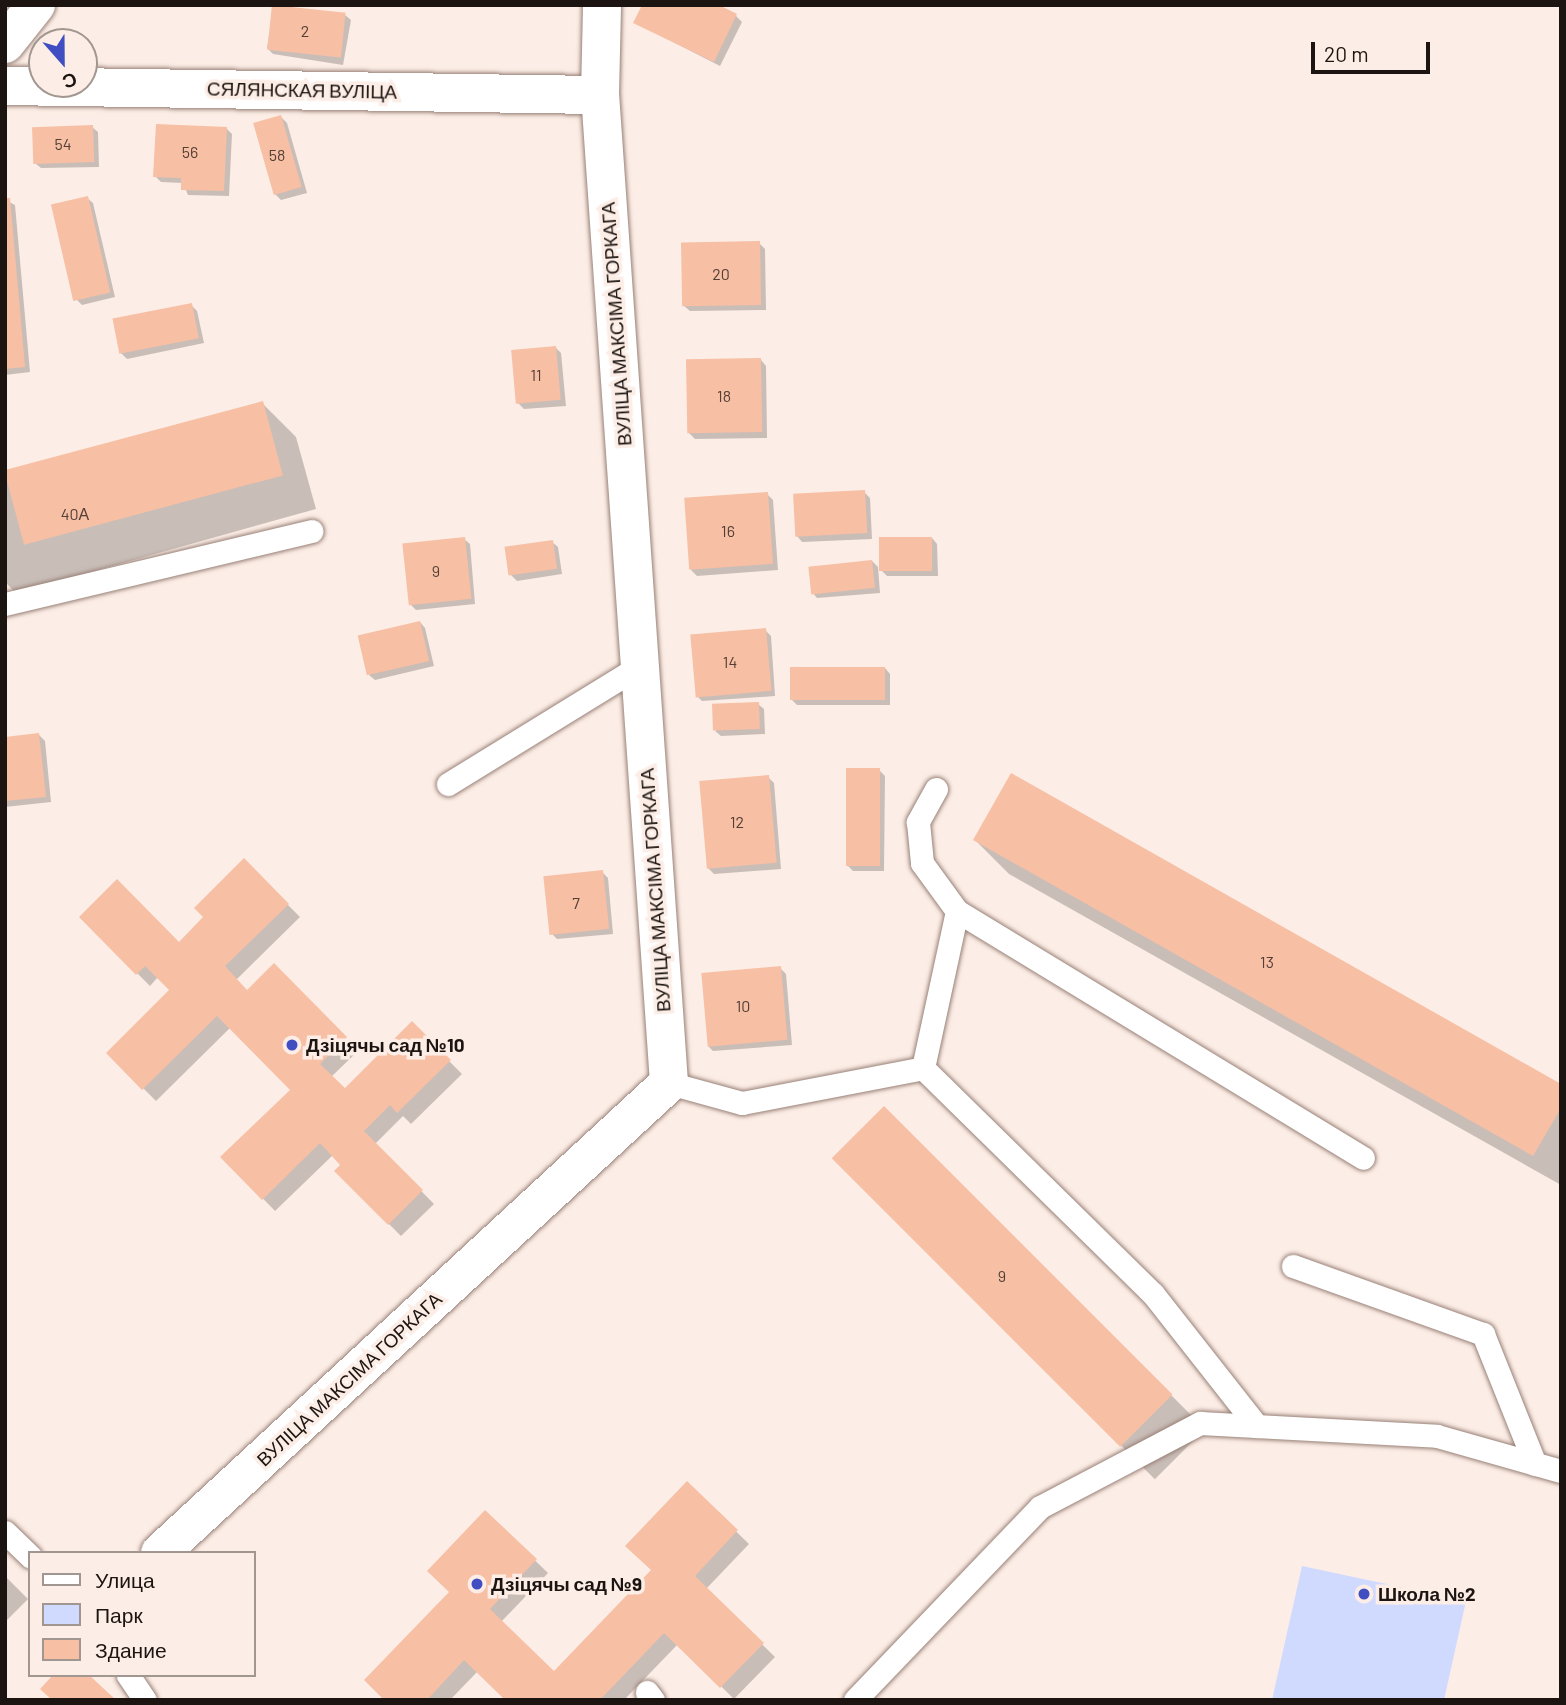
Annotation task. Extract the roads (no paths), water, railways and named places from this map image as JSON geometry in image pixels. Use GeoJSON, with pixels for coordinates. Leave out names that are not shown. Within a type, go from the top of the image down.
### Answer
{"type":"FeatureCollection","features":[{"type":"Feature","properties":{"kind":"street"},"geometry":{"type":"LineString","coordinates":[[5,44],[36,5]]}},
{"type":"Feature","properties":{"kind":"street","name":"ВУЛІЦА МАКСІМА ГОРКАГА"},"geometry":{"type":"LineString","coordinates":[[162,1551],[669,1083],[600,95],[602,5]]}},
{"type":"Feature","properties":{"kind":"street","name":"СЯЛЯНСКАЯ ВУЛІЦА"},"geometry":{"type":"LineString","coordinates":[[5,86],[600,95]]}},
{"type":"Feature","properties":{"kind":"lane"},"geometry":{"type":"LineString","coordinates":[[5,604],[311,531]]}},
{"type":"Feature","properties":{"kind":"lane"},"geometry":{"type":"LineString","coordinates":[[448,784],[639,666]]}},
{"type":"Feature","properties":{"kind":"lane"},"geometry":{"type":"LineString","coordinates":[[936,789],[918,822],[922,863],[957,911],[1363,1158]]}},
{"type":"Feature","properties":{"kind":"lane"},"geometry":{"type":"LineString","coordinates":[[923,1068],[957,911]]}},
{"type":"Feature","properties":{"kind":"lane"},"geometry":{"type":"LineString","coordinates":[[669,1083],[742,1103],[923,1068]]}},
{"type":"Feature","properties":{"kind":"lane"},"geometry":{"type":"LineString","coordinates":[[923,1068],[1153,1294],[1256,1426]]}},
{"type":"Feature","properties":{"kind":"lane"},"geometry":{"type":"LineString","coordinates":[[1293,1266],[1483,1334],[1535,1464]]}},
{"type":"Feature","properties":{"kind":"lane"},"geometry":{"type":"LineString","coordinates":[[855,1700],[1040,1507],[1200,1423],[1437,1436],[1561,1471]]}},
{"type":"Feature","properties":{"kind":"lane"},"geometry":{"type":"LineString","coordinates":[[5,1532],[28,1554]]}},
{"type":"Feature","properties":{"kind":"lane"},"geometry":{"type":"LineString","coordinates":[[129,1677],[145,1700]]}},
{"type":"Feature","properties":{"kind":"place","name":"Дзіцячы сад №10"},"geometry":{"type":"Point","coordinates":[292,1045]}},
{"type":"Feature","properties":{"kind":"place","name":"Дзіцячы сад №9"},"geometry":{"type":"Point","coordinates":[477,1584]}},
{"type":"Feature","properties":{"kind":"place","name":"Школа №2"},"geometry":{"type":"Point","coordinates":[1364,1594]}}]}
